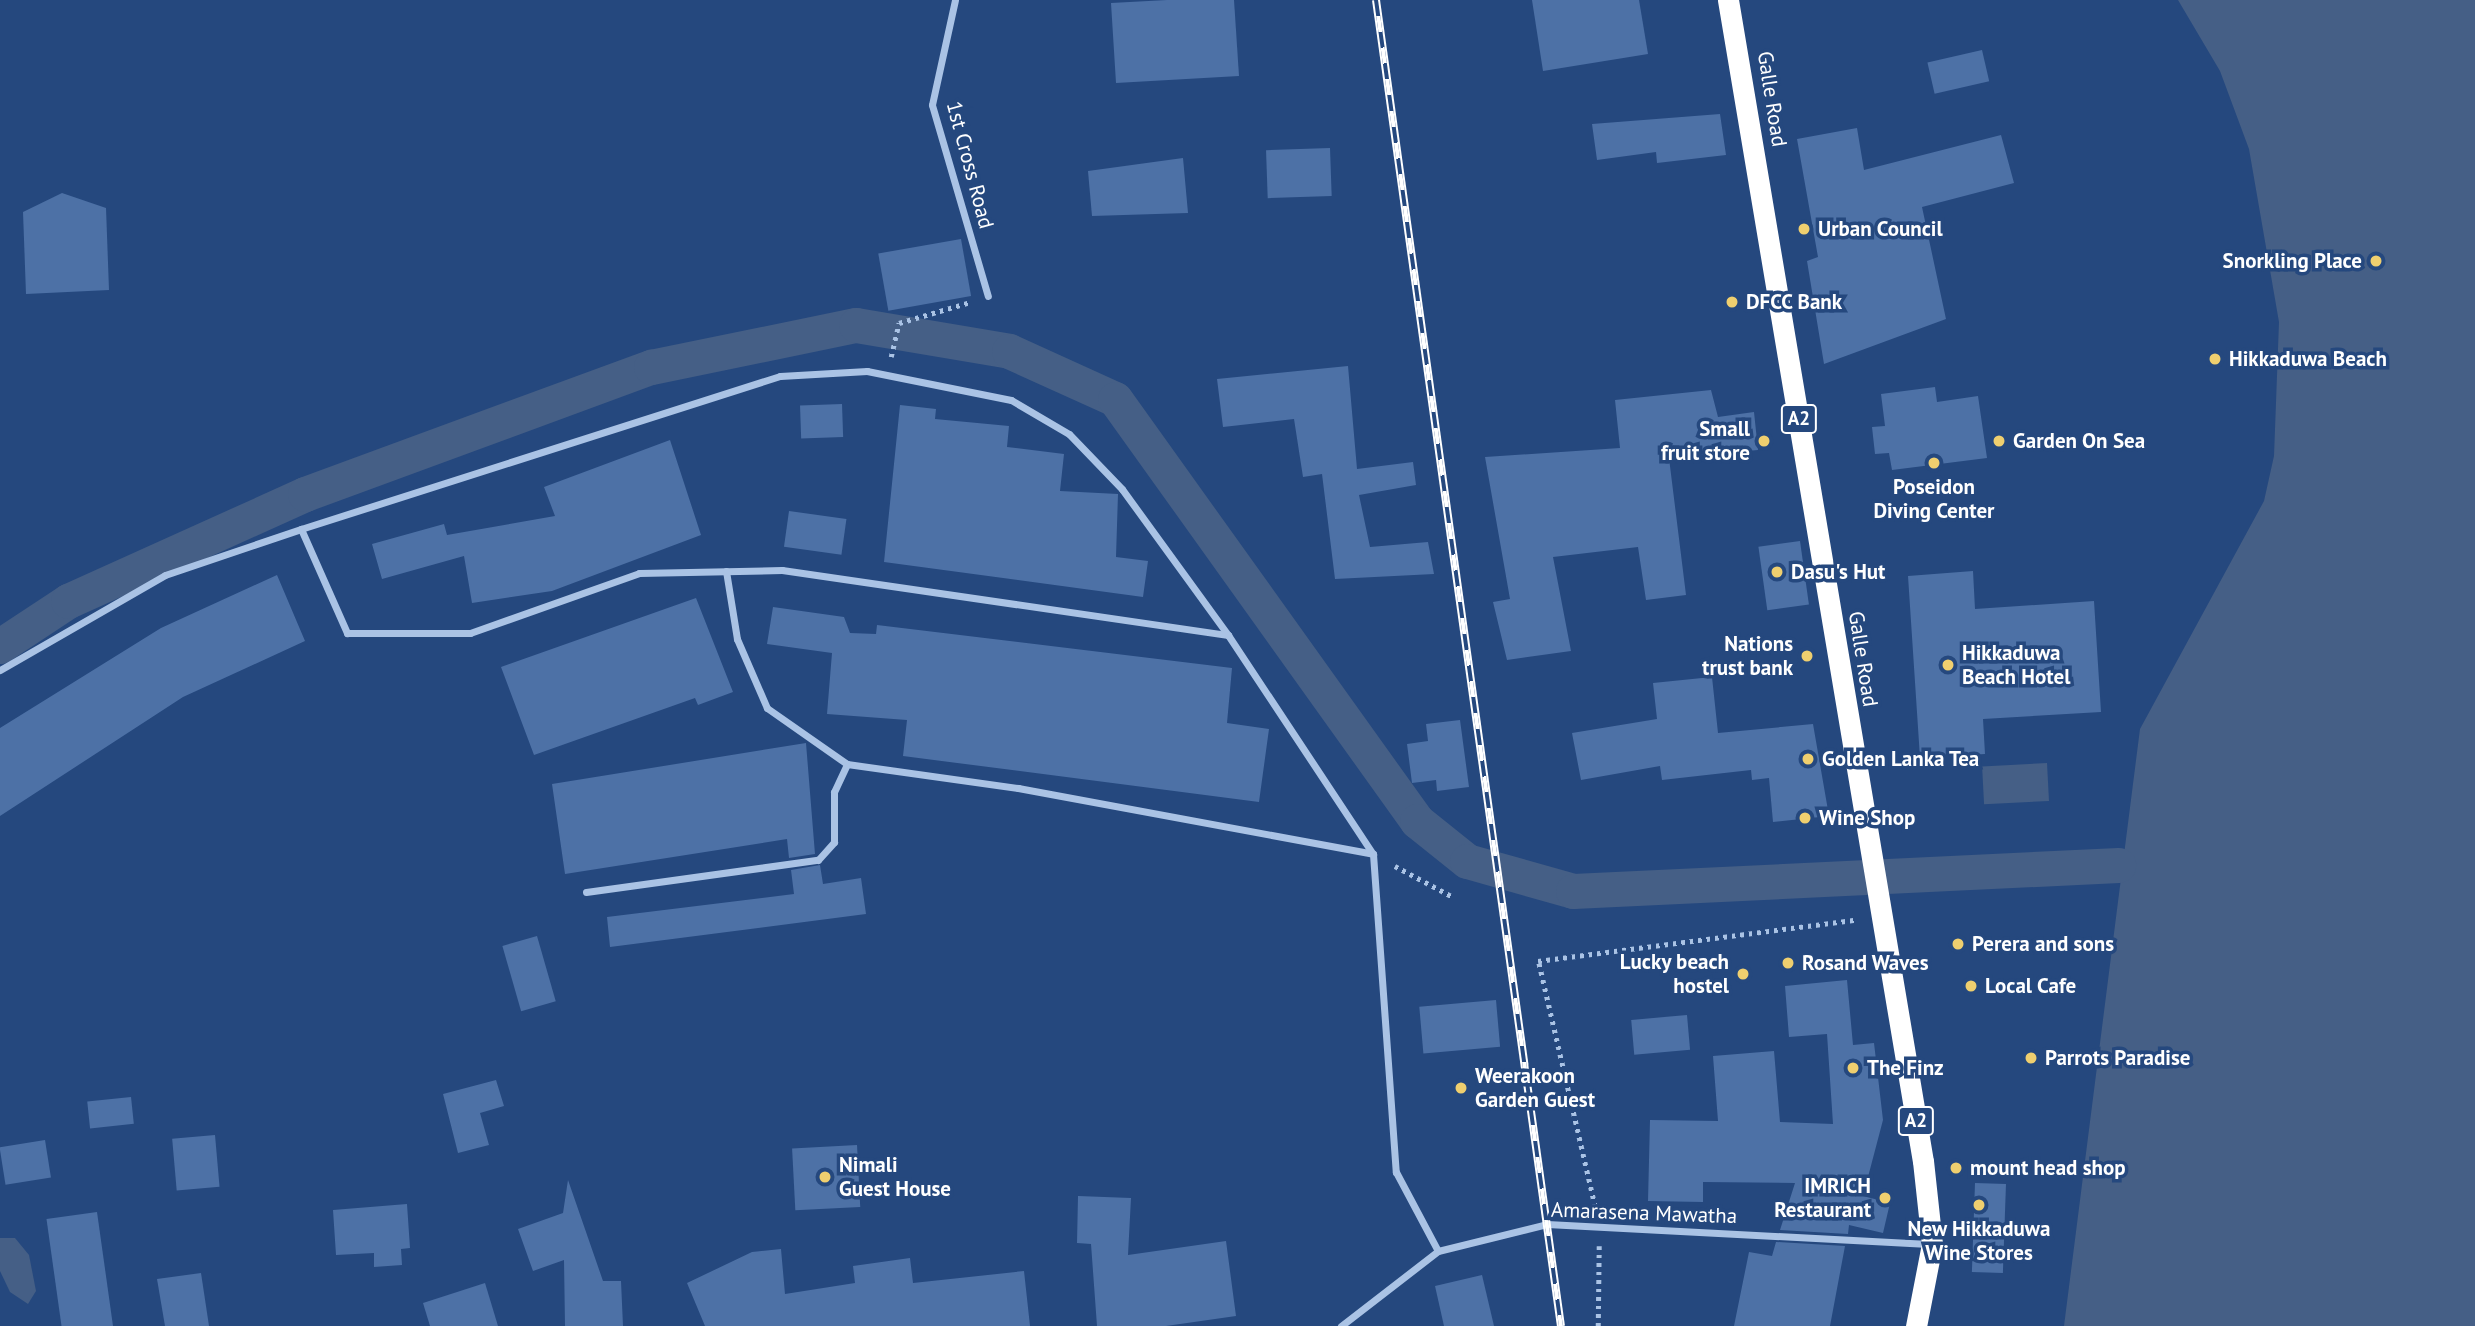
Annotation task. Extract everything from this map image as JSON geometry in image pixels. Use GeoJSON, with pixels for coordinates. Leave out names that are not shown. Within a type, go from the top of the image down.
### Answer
{"type":"FeatureCollection","features":[{"type":"Feature","properties":{"kind":"highway","name":"Galle Road"},"geometry":{"type":"LineString","coordinates":[[1728,0],[1868,839],[1932,1244],[1916,1326]]}},
{"type":"Feature","properties":{"kind":"street","name":"1st Cross Road"},"geometry":{"type":"LineString","coordinates":[[955,0],[932,105],[988,296]]}},
{"type":"Feature","properties":{"kind":"street"},"geometry":{"type":"LineString","coordinates":[[0,670],[165,575],[780,376],[888,375],[1011,400],[1069,434],[1122,489],[1228,635],[1373,854],[1396,1172],[1438,1251]]}},
{"type":"Feature","properties":{"kind":"street"},"geometry":{"type":"LineString","coordinates":[[301,529],[347,633],[470,633],[639,573],[782,570],[1228,635]]}},
{"type":"Feature","properties":{"kind":"street"},"geometry":{"type":"LineString","coordinates":[[726,571],[737,639],[768,708],[848,764],[1018,788],[1373,854]]}},
{"type":"Feature","properties":{"kind":"street"},"geometry":{"type":"LineString","coordinates":[[586,892],[818,860],[834,842],[834,792],[848,764]]}},
{"type":"Feature","properties":{"kind":"street","name":"Amarasena Mawatha"},"geometry":{"type":"LineString","coordinates":[[1341,1326],[1438,1251],[1547,1224],[1932,1244]]}},
{"type":"Feature","properties":{"kind":"path"},"geometry":{"type":"LineString","coordinates":[[888,375],[899,323],[988,296]]}},
{"type":"Feature","properties":{"kind":"path"},"geometry":{"type":"LineString","coordinates":[[1373,854],[1453,897]]}},
{"type":"Feature","properties":{"kind":"path"},"geometry":{"type":"LineString","coordinates":[[1598,1326],[1600,1227],[1538,961],[1880,916]]}},
{"type":"Feature","properties":{"kind":"water"},"geometry":{"type":"Polygon","coordinates":[[[2178,0],[2475,0],[2475,1326],[2064,1326],[2140,729],[2264,501],[2274,456],[2279,322],[2249,149],[2220,71],[2178,0]]]}},
{"type":"Feature","properties":{"kind":"water"},"geometry":{"type":"Polygon","coordinates":[[[2047,763],[2049,801],[1984,804],[1982,766],[2047,763]]]}},
{"type":"Feature","properties":{"kind":"water"},"geometry":{"type":"Polygon","coordinates":[[[0,1238],[15,1238],[29,1255],[36,1291],[28,1304],[10,1292],[0,1271],[0,1238]]]}},
{"type":"Feature","properties":{"kind":"building"},"geometry":{"type":"Polygon","coordinates":[[[1234,0],[1239,76],[1116,83],[1111,3],[1234,0]]]}},
{"type":"Feature","properties":{"kind":"building"},"geometry":{"type":"Polygon","coordinates":[[[1532,0],[1639,0],[1648,54],[1543,71],[1532,0]]]}},
{"type":"Feature","properties":{"kind":"building"},"geometry":{"type":"Polygon","coordinates":[[[1982,50],[1989,81],[1935,94],[1927,63],[1982,50]]]}},
{"type":"Feature","properties":{"kind":"building"},"geometry":{"type":"Polygon","coordinates":[[[1720,114],[1726,155],[1657,163],[1656,152],[1597,160],[1592,124],[1720,114]]]}},
{"type":"Feature","properties":{"kind":"building"},"geometry":{"type":"Polygon","coordinates":[[[1857,128],[1864,170],[2001,135],[2014,183],[1922,207],[1946,319],[1824,364],[1807,261],[1818,257],[1797,139],[1857,128]]]}},
{"type":"Feature","properties":{"kind":"building"},"geometry":{"type":"Polygon","coordinates":[[[1330,148],[1332,196],[1268,198],[1266,150],[1330,148]]]}},
{"type":"Feature","properties":{"kind":"building"},"geometry":{"type":"Polygon","coordinates":[[[1183,158],[1188,213],[1092,216],[1088,171],[1183,158]]]}},
{"type":"Feature","properties":{"kind":"building"},"geometry":{"type":"Polygon","coordinates":[[[62,193],[106,208],[109,290],[26,294],[23,212],[62,193]]]}},
{"type":"Feature","properties":{"kind":"building"},"geometry":{"type":"Polygon","coordinates":[[[961,239],[971,296],[888,311],[878,254],[961,239]]]}},
{"type":"Feature","properties":{"kind":"building"},"geometry":{"type":"Polygon","coordinates":[[[1348,366],[1357,469],[1413,462],[1416,485],[1359,495],[1370,547],[1428,542],[1434,574],[1335,579],[1322,474],[1303,477],[1294,419],[1223,427],[1217,379],[1348,366]]]}},
{"type":"Feature","properties":{"kind":"building"},"geometry":{"type":"Polygon","coordinates":[[[1935,387],[1937,402],[1978,396],[1987,458],[1892,470],[1889,453],[1875,454],[1872,427],[1885,426],[1881,394],[1935,387]]]}},
{"type":"Feature","properties":{"kind":"building"},"geometry":{"type":"Polygon","coordinates":[[[1711,390],[1718,417],[1754,412],[1758,450],[1669,458],[1686,595],[1646,600],[1638,547],[1553,557],[1571,651],[1507,660],[1493,602],[1510,599],[1485,457],[1620,448],[1615,400],[1711,390]]]}},
{"type":"Feature","properties":{"kind":"building"},"geometry":{"type":"Polygon","coordinates":[[[842,404],[843,437],[801,438],[800,405],[842,404]]]}},
{"type":"Feature","properties":{"kind":"building"},"geometry":{"type":"Polygon","coordinates":[[[900,405],[936,409],[935,419],[1009,426],[1007,447],[1064,454],[1060,491],[1118,494],[1116,557],[1148,561],[1143,597],[884,562],[900,405]]]}},
{"type":"Feature","properties":{"kind":"building"},"geometry":{"type":"Polygon","coordinates":[[[670,440],[701,535],[552,591],[472,603],[464,556],[382,579],[372,544],[444,524],[447,535],[555,516],[544,487],[670,440]]]}},
{"type":"Feature","properties":{"kind":"building"},"geometry":{"type":"Polygon","coordinates":[[[789,511],[846,519],[841,555],[784,547],[789,511]]]}},
{"type":"Feature","properties":{"kind":"building"},"geometry":{"type":"Polygon","coordinates":[[[1800,541],[1809,604],[1767,610],[1758,547],[1800,541]]]}},
{"type":"Feature","properties":{"kind":"building"},"geometry":{"type":"Polygon","coordinates":[[[1973,571],[1975,609],[2094,601],[2101,712],[1983,719],[1985,754],[1920,758],[1908,576],[1973,571]]]}},
{"type":"Feature","properties":{"kind":"building"},"geometry":{"type":"Polygon","coordinates":[[[277,575],[305,641],[183,697],[0,816],[0,728],[161,628],[277,575]]]}},
{"type":"Feature","properties":{"kind":"building"},"geometry":{"type":"Polygon","coordinates":[[[696,598],[733,692],[698,705],[695,698],[534,755],[501,667],[696,598]]]}},
{"type":"Feature","properties":{"kind":"building"},"geometry":{"type":"Polygon","coordinates":[[[773,607],[844,617],[850,633],[876,634],[877,625],[1232,668],[1227,723],[1269,729],[1259,802],[903,756],[907,720],[827,714],[832,653],[767,644],[773,607]]]}},
{"type":"Feature","properties":{"kind":"building"},"geometry":{"type":"Polygon","coordinates":[[[1712,677],[1718,733],[1813,724],[1829,816],[1773,822],[1769,778],[1752,780],[1751,770],[1662,780],[1660,766],[1581,780],[1572,733],[1657,719],[1653,683],[1712,677]]]}},
{"type":"Feature","properties":{"kind":"building"},"geometry":{"type":"Polygon","coordinates":[[[1460,720],[1469,787],[1437,791],[1436,780],[1412,783],[1407,744],[1428,741],[1426,724],[1460,720]]]}},
{"type":"Feature","properties":{"kind":"building"},"geometry":{"type":"Polygon","coordinates":[[[806,743],[815,854],[789,858],[787,839],[565,874],[552,784],[806,743]]]}},
{"type":"Feature","properties":{"kind":"building"},"geometry":{"type":"Polygon","coordinates":[[[820,865],[823,884],[861,878],[866,914],[610,947],[607,917],[794,894],[791,870],[820,865]]]}},
{"type":"Feature","properties":{"kind":"building"},"geometry":{"type":"Polygon","coordinates":[[[537,936],[556,1001],[521,1011],[502,946],[537,936]]]}},
{"type":"Feature","properties":{"kind":"building"},"geometry":{"type":"Polygon","coordinates":[[[1847,980],[1853,1045],[1874,1043],[1883,1120],[1863,1196],[1890,1203],[1883,1233],[1849,1225],[1848,1234],[1780,1230],[1795,1183],[1703,1182],[1703,1202],[1648,1201],[1650,1120],[1718,1121],[1713,1056],[1774,1051],[1780,1122],[1833,1124],[1827,1034],[1789,1037],[1785,986],[1847,980]]]}},
{"type":"Feature","properties":{"kind":"building"},"geometry":{"type":"Polygon","coordinates":[[[1496,1000],[1500,1047],[1423,1054],[1419,1007],[1496,1000]]]}},
{"type":"Feature","properties":{"kind":"building"},"geometry":{"type":"Polygon","coordinates":[[[1687,1015],[1690,1050],[1634,1055],[1631,1020],[1687,1015]]]}},
{"type":"Feature","properties":{"kind":"building"},"geometry":{"type":"Polygon","coordinates":[[[496,1080],[504,1106],[480,1113],[489,1145],[458,1153],[443,1094],[496,1080]]]}},
{"type":"Feature","properties":{"kind":"building"},"geometry":{"type":"Polygon","coordinates":[[[131,1097],[134,1124],[90,1128],[87,1102],[131,1097]]]}},
{"type":"Feature","properties":{"kind":"building"},"geometry":{"type":"Polygon","coordinates":[[[215,1135],[220,1187],[177,1191],[172,1139],[215,1135]]]}},
{"type":"Feature","properties":{"kind":"building"},"geometry":{"type":"Polygon","coordinates":[[[45,1140],[51,1178],[6,1185],[0,1147],[45,1140]]]}},
{"type":"Feature","properties":{"kind":"building"},"geometry":{"type":"Polygon","coordinates":[[[857,1145],[860,1207],[795,1210],[792,1148],[857,1145]]]}},
{"type":"Feature","properties":{"kind":"building"},"geometry":{"type":"Polygon","coordinates":[[[568,1180],[603,1281],[621,1281],[623,1326],[565,1326],[564,1260],[533,1271],[518,1229],[563,1213],[568,1180]]]}},
{"type":"Feature","properties":{"kind":"building"},"geometry":{"type":"Polygon","coordinates":[[[1975,1183],[2006,1184],[2003,1273],[1972,1272],[1975,1183]]]}},
{"type":"Feature","properties":{"kind":"building"},"geometry":{"type":"Polygon","coordinates":[[[1078,1196],[1131,1198],[1128,1255],[1226,1241],[1236,1316],[1166,1326],[1097,1326],[1091,1244],[1077,1243],[1078,1196]]]}},
{"type":"Feature","properties":{"kind":"building"},"geometry":{"type":"Polygon","coordinates":[[[407,1204],[410,1248],[401,1249],[402,1265],[374,1267],[374,1253],[336,1255],[333,1210],[407,1204]]]}},
{"type":"Feature","properties":{"kind":"building"},"geometry":{"type":"Polygon","coordinates":[[[97,1212],[113,1326],[62,1326],[46,1219],[97,1212]]]}},
{"type":"Feature","properties":{"kind":"building"},"geometry":{"type":"Polygon","coordinates":[[[1776,1242],[1845,1246],[1830,1326],[1734,1326],[1749,1252],[1772,1256],[1776,1242]]]}},
{"type":"Feature","properties":{"kind":"building"},"geometry":{"type":"Polygon","coordinates":[[[781,1249],[785,1294],[855,1283],[853,1266],[910,1258],[913,1283],[1024,1271],[1030,1326],[705,1326],[687,1283],[752,1252],[781,1249]]]}},
{"type":"Feature","properties":{"kind":"building"},"geometry":{"type":"Polygon","coordinates":[[[201,1273],[209,1326],[165,1326],[157,1279],[201,1273]]]}},
{"type":"Feature","properties":{"kind":"building"},"geometry":{"type":"Polygon","coordinates":[[[1482,1275],[1494,1326],[1444,1326],[1435,1286],[1482,1275]]]}},
{"type":"Feature","properties":{"kind":"building"},"geometry":{"type":"Polygon","coordinates":[[[485,1283],[498,1326],[430,1326],[423,1303],[485,1283]]]}},
{"type":"Feature","properties":{"kind":"waterway"},"geometry":{"type":"LineString","coordinates":[[0,646],[68,601],[305,494],[651,367],[856,325],[1009,351],[1115,399],[1417,821],[1467,861],[1573,891],[2118,865]]}},
{"type":"Feature","properties":{"kind":"railway"},"geometry":{"type":"LineString","coordinates":[[1376,0],[1561,1326]]}},
{"type":"Feature","properties":{"kind":"place","name":"Urban Council"},"geometry":{"type":"Point","coordinates":[1804,229]}},
{"type":"Feature","properties":{"kind":"place","name":"Snorkling Place"},"geometry":{"type":"Point","coordinates":[2376,261]}},
{"type":"Feature","properties":{"kind":"place","name":"DFCC Bank"},"geometry":{"type":"Point","coordinates":[1732,302]}},
{"type":"Feature","properties":{"kind":"place","name":"Hikkaduwa Beach"},"geometry":{"type":"Point","coordinates":[2215,359]}},
{"type":"Feature","properties":{"kind":"place","name":"Small fruit store"},"geometry":{"type":"Point","coordinates":[1764,441]}},
{"type":"Feature","properties":{"kind":"place","name":"Garden On Sea"},"geometry":{"type":"Point","coordinates":[1999,441]}},
{"type":"Feature","properties":{"kind":"place","name":"Poseidon Diving Center"},"geometry":{"type":"Point","coordinates":[1934,463]}},
{"type":"Feature","properties":{"kind":"place","name":"Dasu's Hut"},"geometry":{"type":"Point","coordinates":[1777,572]}},
{"type":"Feature","properties":{"kind":"place","name":"Nations trust bank"},"geometry":{"type":"Point","coordinates":[1807,656]}},
{"type":"Feature","properties":{"kind":"place","name":"Hikkaduwa Beach Hotel"},"geometry":{"type":"Point","coordinates":[1948,665]}},
{"type":"Feature","properties":{"kind":"place","name":"Golden Lanka Tea"},"geometry":{"type":"Point","coordinates":[1808,759]}},
{"type":"Feature","properties":{"kind":"place","name":"Wine Shop"},"geometry":{"type":"Point","coordinates":[1805,818]}},
{"type":"Feature","properties":{"kind":"place","name":"Perera and sons"},"geometry":{"type":"Point","coordinates":[1958,944]}},
{"type":"Feature","properties":{"kind":"place","name":"Rosand Waves"},"geometry":{"type":"Point","coordinates":[1788,963]}},
{"type":"Feature","properties":{"kind":"place","name":"Lucky beach hostel"},"geometry":{"type":"Point","coordinates":[1743,974]}},
{"type":"Feature","properties":{"kind":"place","name":"Local Cafe"},"geometry":{"type":"Point","coordinates":[1971,986]}},
{"type":"Feature","properties":{"kind":"place","name":"Parrots Paradise"},"geometry":{"type":"Point","coordinates":[2031,1058]}},
{"type":"Feature","properties":{"kind":"place","name":"The Finz"},"geometry":{"type":"Point","coordinates":[1853,1068]}},
{"type":"Feature","properties":{"kind":"place","name":"Weerakoon Garden Guest"},"geometry":{"type":"Point","coordinates":[1461,1088]}},
{"type":"Feature","properties":{"kind":"place","name":"mount head shop"},"geometry":{"type":"Point","coordinates":[1956,1168]}},
{"type":"Feature","properties":{"kind":"place","name":"Nimali Guest House"},"geometry":{"type":"Point","coordinates":[825,1177]}},
{"type":"Feature","properties":{"kind":"place","name":"IMRICH Restaurant"},"geometry":{"type":"Point","coordinates":[1885,1198]}},
{"type":"Feature","properties":{"kind":"place","name":"New Hikkaduwa Wine Stores"},"geometry":{"type":"Point","coordinates":[1979,1205]}}]}
